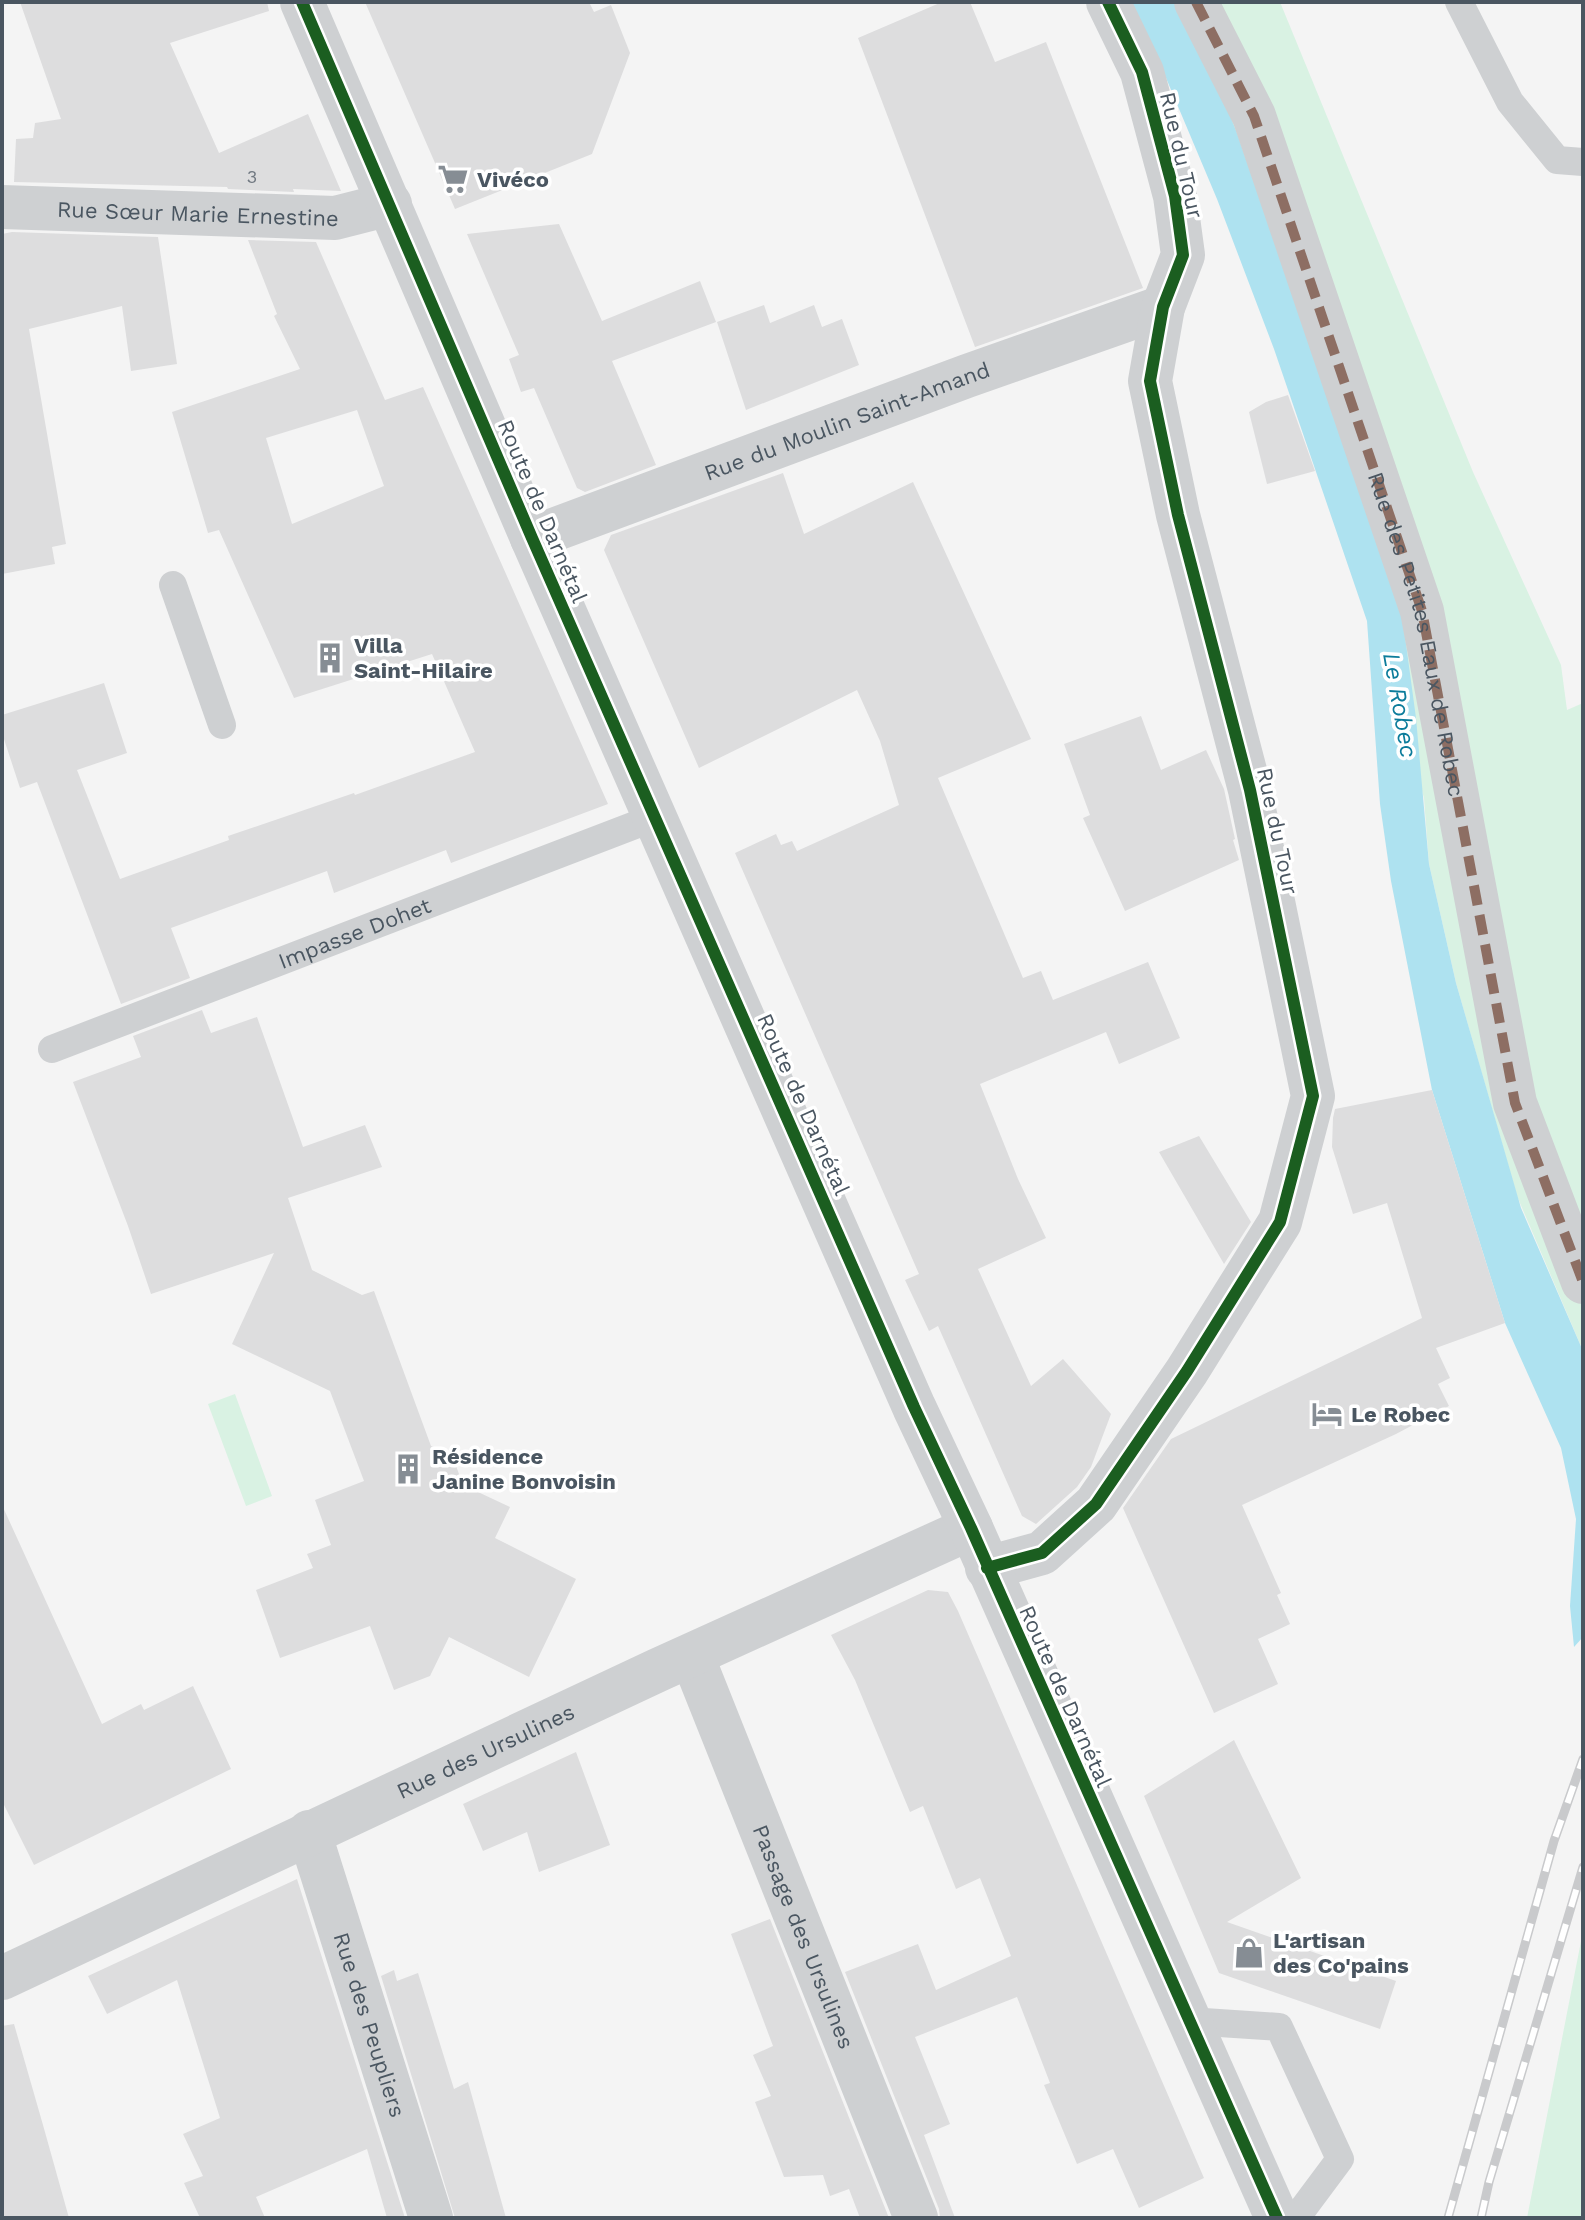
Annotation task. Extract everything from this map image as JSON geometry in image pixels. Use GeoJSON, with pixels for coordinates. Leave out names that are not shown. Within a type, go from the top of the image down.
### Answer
{"type":"FeatureCollection","features":[{"type":"Feature","properties":{"kind":"street","name":"Route de Darnétal"},"geometry":{"type":"LineString","coordinates":[[302,2],[532,538],[914,1407],[971,1528],[1276,2216]]}},
{"type":"Feature","properties":{"kind":"street","name":"Rue du Tour"},"geometry":{"type":"LineString","coordinates":[[987,1568],[1042,1553],[1096,1504],[1187,1371],[1280,1222],[1313,1096],[1250,790],[1178,515],[1150,381],[1163,307],[1183,255],[1175,196],[1142,72],[1108,2]]}},
{"type":"Feature","properties":{"kind":"street","name":"Rue des Petites Eaux de Robec"},"geometry":{"type":"LineString","coordinates":[[1196,2],[1254,116],[1422,611],[1515,1103],[1583,1282]]}},
{"type":"Feature","properties":{"kind":"street","name":"Rue Sœur Marie Ernestine"},"geometry":{"type":"LineString","coordinates":[[2,207],[335,218],[390,204]]}},
{"type":"Feature","properties":{"kind":"street","name":"Rue du Moulin Saint-Amand"},"geometry":{"type":"LineString","coordinates":[[532,538],[967,376],[1163,307]]}},
{"type":"Feature","properties":{"kind":"street","name":"Rue des Ursulines"},"geometry":{"type":"LineString","coordinates":[[2,1978],[309,1832],[971,1528]]}},
{"type":"Feature","properties":{"kind":"street","name":"Passage des Ursulines"},"geometry":{"type":"LineString","coordinates":[[692,1656],[916,2218]]}},
{"type":"Feature","properties":{"kind":"street","name":"Rue des Peupliers"},"geometry":{"type":"LineString","coordinates":[[309,1832],[431,2218]]}},
{"type":"Feature","properties":{"kind":"lane"},"geometry":{"type":"LineString","coordinates":[[1459,2],[1510,102],[1557,160],[1583,162]]}},
{"type":"Feature","properties":{"kind":"lane"},"geometry":{"type":"LineString","coordinates":[[173,585],[222,725]]}},
{"type":"Feature","properties":{"kind":"lane","name":"Impasse Dohet"},"geometry":{"type":"LineString","coordinates":[[52,1049],[656,817]]}},
{"type":"Feature","properties":{"kind":"lane"},"geometry":{"type":"LineString","coordinates":[[1189,2021],[1279,2027],[1340,2159],[1276,2216]]}},
{"type":"Feature","properties":{"kind":"green space"},"geometry":{"type":"Polygon","coordinates":[[[1179,2],[1280,2],[1473,472],[1561,665],[1567,710],[1583,703],[1583,1351],[1517,1196],[1456,983],[1429,864],[1424,798],[1242,145],[1179,2]]]}},
{"type":"Feature","properties":{"kind":"green space"},"geometry":{"type":"Polygon","coordinates":[[[235,1394],[272,1496],[246,1506],[208,1404],[235,1394]]]}},
{"type":"Feature","properties":{"kind":"green space"},"geometry":{"type":"Polygon","coordinates":[[[1583,1931],[1583,2218],[1527,2218],[1583,1931]]]}},
{"type":"Feature","properties":{"kind":"water"},"geometry":{"type":"Polygon","coordinates":[[[1130,2],[1179,2],[1202,46],[1237,133],[1401,607],[1416,718],[1429,864],[1456,983],[1521,1208],[1583,1351],[1583,1637],[1574,1647],[1570,1606],[1576,1519],[1561,1448],[1505,1323],[1432,1090],[1391,881],[1380,804],[1367,621],[1274,349],[1217,199],[1158,59],[1130,2]]]}},
{"type":"Feature","properties":{"kind":"building"},"geometry":{"type":"Polygon","coordinates":[[[20,2],[267,2],[269,11],[170,43],[219,153],[308,114],[341,191],[14,182],[16,139],[33,138],[35,123],[61,119],[20,2]]]}},
{"type":"Feature","properties":{"kind":"building"},"geometry":{"type":"Polygon","coordinates":[[[365,2],[589,2],[594,12],[611,5],[630,53],[592,154],[455,209],[365,2]]]}},
{"type":"Feature","properties":{"kind":"building"},"geometry":{"type":"Polygon","coordinates":[[[942,2],[970,2],[995,62],[1046,42],[1143,288],[975,347],[858,38],[942,2]]]}},
{"type":"Feature","properties":{"kind":"building"},"geometry":{"type":"Polygon","coordinates":[[[559,224],[602,321],[700,281],[716,322],[612,361],[656,465],[585,492],[577,488],[534,388],[521,392],[509,359],[519,355],[467,234],[559,224]]]}},
{"type":"Feature","properties":{"kind":"building"},"geometry":{"type":"Polygon","coordinates":[[[2,234],[158,237],[177,364],[131,371],[122,306],[29,329],[66,544],[52,547],[55,564],[2,574],[2,234]]]}},
{"type":"Feature","properties":{"kind":"building"},"geometry":{"type":"Polygon","coordinates":[[[248,240],[316,242],[385,400],[423,387],[608,804],[451,863],[446,850],[334,893],[327,871],[171,928],[190,978],[121,1004],[37,782],[20,788],[2,733],[2,715],[104,683],[127,753],[77,770],[120,879],[229,840],[228,836],[475,752],[432,654],[294,698],[219,530],[208,533],[172,412],[300,369],[274,316],[277,314],[248,240]],[[357,410],[266,438],[292,524],[384,486],[357,410]]]}},
{"type":"Feature","properties":{"kind":"building"},"geometry":{"type":"Polygon","coordinates":[[[764,305],[770,323],[814,305],[822,327],[842,319],[859,365],[746,410],[717,322],[764,305]]]}},
{"type":"Feature","properties":{"kind":"building"},"geometry":{"type":"Polygon","coordinates":[[[1288,395],[1315,471],[1267,484],[1249,412],[1288,395]]]}},
{"type":"Feature","properties":{"kind":"building"},"geometry":{"type":"Polygon","coordinates":[[[783,473],[804,534],[913,482],[1031,739],[938,778],[1023,978],[1041,971],[1053,1000],[1148,962],[1180,1038],[1119,1064],[1106,1032],[980,1084],[1018,1179],[1046,1238],[978,1269],[1031,1386],[1063,1359],[1111,1414],[1091,1467],[1077,1487],[1036,1524],[1022,1516],[938,1326],[929,1331],[905,1280],[919,1274],[735,853],[776,834],[781,845],[792,841],[797,851],[899,805],[880,741],[857,690],[699,768],[604,550],[611,535],[783,473]]]}},
{"type":"Feature","properties":{"kind":"building"},"geometry":{"type":"Polygon","coordinates":[[[1141,716],[1161,770],[1206,750],[1224,789],[1239,860],[1125,911],[1083,818],[1090,815],[1064,744],[1141,716]]]}},
{"type":"Feature","properties":{"kind":"building"},"geometry":{"type":"Polygon","coordinates":[[[202,1010],[211,1033],[257,1017],[303,1147],[365,1125],[382,1167],[288,1198],[312,1270],[362,1295],[374,1291],[431,1446],[451,1452],[463,1485],[510,1507],[495,1538],[576,1579],[529,1677],[449,1637],[430,1676],[394,1690],[370,1626],[280,1658],[256,1590],[313,1568],[307,1554],[331,1545],[315,1500],[364,1481],[330,1391],[232,1344],[274,1253],[151,1294],[73,1082],[141,1057],[133,1036],[202,1010]]]}},
{"type":"Feature","properties":{"kind":"building"},"geometry":{"type":"Polygon","coordinates":[[[1432,1090],[1505,1323],[1436,1348],[1450,1378],[1438,1384],[1449,1406],[1242,1505],[1281,1593],[1277,1595],[1290,1624],[1258,1639],[1278,1684],[1214,1713],[1123,1508],[1171,1439],[1422,1318],[1387,1203],[1353,1214],[1332,1147],[1333,1118],[1335,1109],[1432,1090]]]}},
{"type":"Feature","properties":{"kind":"building"},"geometry":{"type":"Polygon","coordinates":[[[1199,1136],[1251,1222],[1224,1264],[1159,1152],[1199,1136]]]}},
{"type":"Feature","properties":{"kind":"building"},"geometry":{"type":"Polygon","coordinates":[[[2,1505],[102,1724],[141,1704],[144,1710],[193,1686],[231,1769],[34,1865],[2,1801],[2,1505]]]}},
{"type":"Feature","properties":{"kind":"building"},"geometry":{"type":"Polygon","coordinates":[[[928,1590],[948,1592],[958,1611],[1204,2178],[1139,2208],[1113,2149],[1077,2164],[1044,2085],[1050,2083],[1017,1997],[915,2037],[950,2124],[924,2135],[955,2218],[940,2218],[845,1972],[918,1944],[936,1990],[1011,1956],[980,1878],[956,1889],[923,1806],[910,1812],[855,1680],[831,1635],[928,1590]]]}},
{"type":"Feature","properties":{"kind":"building"},"geometry":{"type":"Polygon","coordinates":[[[1234,1740],[1301,1878],[1227,1922],[1396,1981],[1380,2029],[1219,1973],[1144,1796],[1234,1740]]]}},
{"type":"Feature","properties":{"kind":"building"},"geometry":{"type":"Polygon","coordinates":[[[576,1752],[610,1845],[539,1872],[527,1832],[483,1851],[463,1804],[576,1752]]]}},
{"type":"Feature","properties":{"kind":"building"},"geometry":{"type":"Polygon","coordinates":[[[297,1879],[405,2218],[387,2218],[367,2149],[256,2197],[265,2218],[200,2218],[184,2183],[203,2176],[183,2134],[220,2118],[177,1980],[107,2014],[88,1976],[297,1879]]]}},
{"type":"Feature","properties":{"kind":"building"},"geometry":{"type":"Polygon","coordinates":[[[770,1919],[889,2218],[860,2218],[849,2189],[830,2196],[823,2175],[784,2177],[755,2102],[771,2096],[753,2055],[773,2046],[731,1934],[770,1919]]]}},
{"type":"Feature","properties":{"kind":"building"},"geometry":{"type":"Polygon","coordinates":[[[394,1970],[397,1981],[418,1973],[454,2089],[468,2082],[506,2218],[455,2218],[381,1976],[394,1970]]]}},
{"type":"Feature","properties":{"kind":"building"},"geometry":{"type":"Polygon","coordinates":[[[14,2024],[69,2218],[2,2218],[2,2026],[14,2024]]]}},
{"type":"Feature","properties":{"kind":"railway"},"geometry":{"type":"LineString","coordinates":[[1448,2218],[1554,1841],[1583,1759]]}},
{"type":"Feature","properties":{"kind":"railway"},"geometry":{"type":"LineString","coordinates":[[1481,2218],[1583,1867]]}},
{"type":"Feature","properties":{"kind":"marked path"},"geometry":{"type":"LineString","coordinates":[[1196,2],[1254,116],[1422,611],[1515,1103],[1583,1282]]}},
{"type":"Feature","properties":{"kind":"cycle path"},"geometry":{"type":"LineString","coordinates":[[302,2],[532,538],[914,1407],[971,1528],[1277,2218]]}},
{"type":"Feature","properties":{"kind":"cycle path"},"geometry":{"type":"LineString","coordinates":[[987,1568],[1042,1553],[1096,1504],[1187,1371],[1280,1222],[1313,1096],[1250,790],[1178,515],[1150,381],[1163,307],[1183,255],[1175,196],[1142,72],[1108,2]]}},
{"type":"Feature","properties":{"kind":"place","name":"Vivéco"},"geometry":{"type":"Point","coordinates":[453,179]}},
{"type":"Feature","properties":{"kind":"place","name":"Villa Saint-Hilaire"},"geometry":{"type":"Point","coordinates":[330,658]}},
{"type":"Feature","properties":{"kind":"place","name":"Le Robec"},"geometry":{"type":"Point","coordinates":[1327,1414]}},
{"type":"Feature","properties":{"kind":"place","name":"Résidence Janine Bonvoisin"},"geometry":{"type":"Point","coordinates":[408,1469]}},
{"type":"Feature","properties":{"kind":"place","name":"L'artisan des Co'pains"},"geometry":{"type":"Point","coordinates":[1249,1953]}}]}
